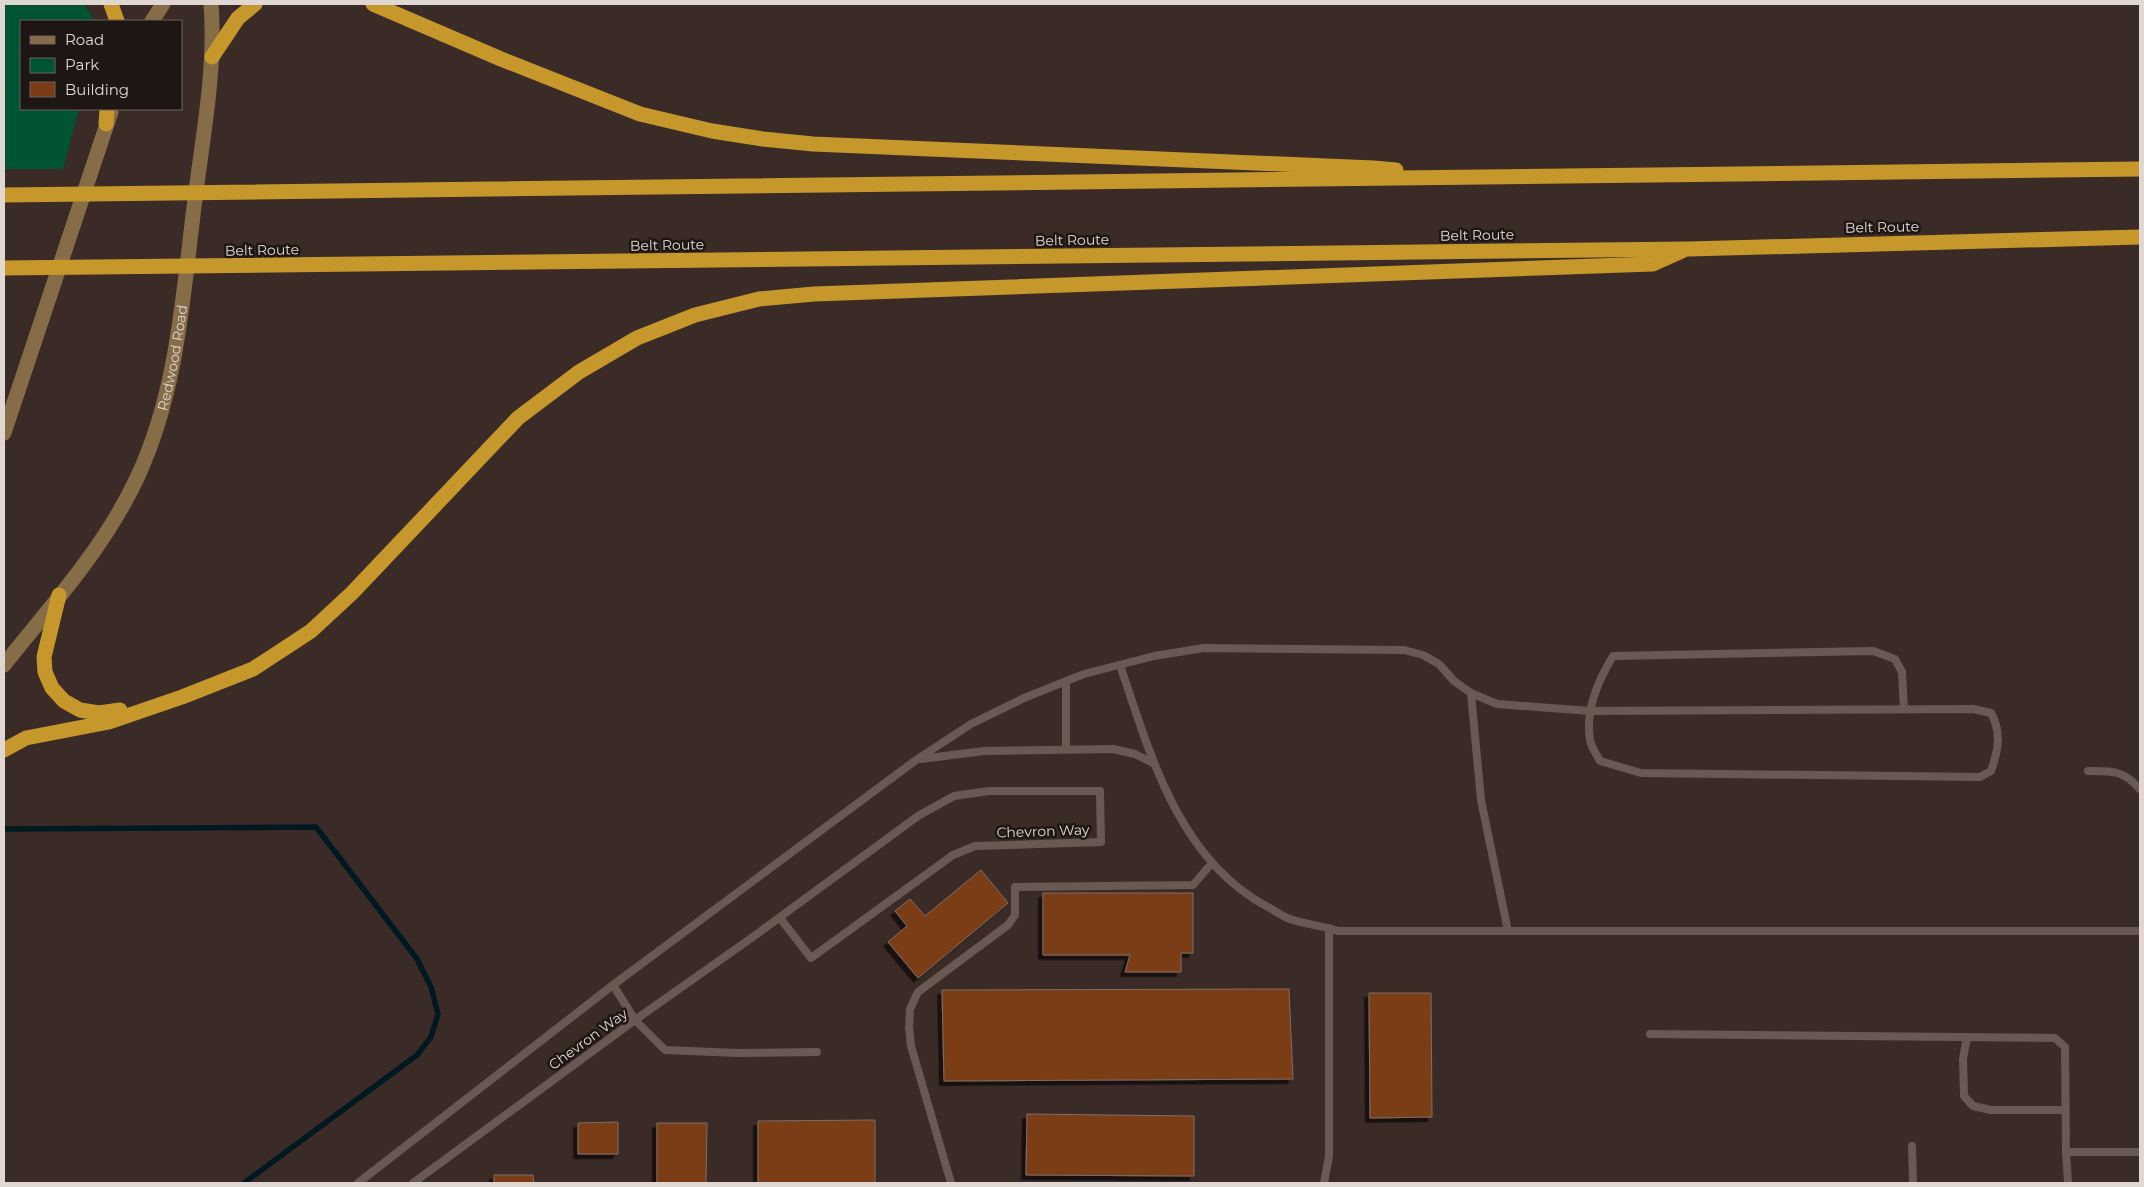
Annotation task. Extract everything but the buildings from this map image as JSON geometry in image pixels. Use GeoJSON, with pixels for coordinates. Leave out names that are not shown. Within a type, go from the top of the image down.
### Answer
{"type":"FeatureCollection","features":[{"type":"Feature","properties":{"kind":"highway"},"geometry":{"type":"LineString","coordinates":[[111,4],[117,20]]}},
{"type":"Feature","properties":{"kind":"highway"},"geometry":{"type":"LineString","coordinates":[[212,57],[238,18],[255,4]]}},
{"type":"Feature","properties":{"kind":"highway"},"geometry":{"type":"LineString","coordinates":[[373,4],[501,59],[640,114],[712,131],[812,144],[1373,168],[1460,178]]}},
{"type":"Feature","properties":{"kind":"highway"},"geometry":{"type":"LineString","coordinates":[[4,195],[2140,169]]}},
{"type":"Feature","properties":{"kind":"highway","name":"Belt Route"},"geometry":{"type":"LineString","coordinates":[[4,268],[1689,249],[2140,238]]}},
{"type":"Feature","properties":{"kind":"highway"},"geometry":{"type":"LineString","coordinates":[[4,750],[26,738],[109,722],[253,669],[311,631],[352,593],[518,418],[579,372],[637,338],[695,315],[759,299],[814,294],[1653,264],[1689,249]]}},
{"type":"Feature","properties":{"kind":"highway"},"geometry":{"type":"LineString","coordinates":[[59,595],[44,658],[47,678],[55,693],[74,708],[93,713],[158,705]]}},
{"type":"Feature","properties":{"kind":"main road"},"geometry":{"type":"LineString","coordinates":[[153,20],[163,4]]}},
{"type":"Feature","properties":{"kind":"main road","name":"Redwood Road"},"geometry":{"type":"LineString","coordinates":[[4,665],[109,528],[136,480],[161,417],[171,376],[204,130],[212,57],[211,4]]}},
{"type":"Feature","properties":{"kind":"main road"},"geometry":{"type":"LineString","coordinates":[[4,433],[107,116]]}},
{"type":"Feature","properties":{"kind":"lane"},"geometry":{"type":"LineString","coordinates":[[358,1183],[613,985],[916,760],[971,724],[1024,698],[1084,674],[1154,656],[1204,648],[1404,650],[1423,655],[1439,664],[1454,681],[1471,693],[1497,704],[1590,712],[1973,709],[1991,713],[1997,723],[1999,738],[1997,756],[1991,772],[1980,777],[1641,773],[1600,761],[1590,742],[1590,712],[1598,681],[1613,656],[1873,651],[1894,659],[1902,672],[1904,709]]}},
{"type":"Feature","properties":{"kind":"lane"},"geometry":{"type":"LineString","coordinates":[[1120,665],[1153,762],[1182,822],[1203,854],[1226,879],[1253,899],[1288,918],[1338,931],[2140,932]]}},
{"type":"Feature","properties":{"kind":"lane"},"geometry":{"type":"LineString","coordinates":[[1066,682],[1066,749]]}},
{"type":"Feature","properties":{"kind":"lane"},"geometry":{"type":"LineString","coordinates":[[1471,693],[1481,800],[1508,932]]}},
{"type":"Feature","properties":{"kind":"lane"},"geometry":{"type":"LineString","coordinates":[[916,760],[946,754],[984,751],[1113,749],[1135,754],[1153,762]]}},
{"type":"Feature","properties":{"kind":"lane"},"geometry":{"type":"LineString","coordinates":[[2088,771],[2113,771],[2132,780],[2140,790]]}},
{"type":"Feature","properties":{"kind":"lane","name":"Chevron Way"},"geometry":{"type":"LineString","coordinates":[[413,1183],[918,816],[954,796],[989,791],[1100,791],[1101,842],[975,846],[953,855],[811,958],[780,918]]}},
{"type":"Feature","properties":{"kind":"lane"},"geometry":{"type":"LineString","coordinates":[[951,1183],[911,1046],[910,1009],[918,992],[1008,925],[1015,915],[1015,887],[1192,885],[1212,863]]}},
{"type":"Feature","properties":{"kind":"lane"},"geometry":{"type":"LineString","coordinates":[[1324,1183],[1329,1156],[1329,928]]}},
{"type":"Feature","properties":{"kind":"lane"},"geometry":{"type":"LineString","coordinates":[[613,985],[635,1020],[665,1050],[738,1053],[817,1052]]}},
{"type":"Feature","properties":{"kind":"lane"},"geometry":{"type":"LineString","coordinates":[[1650,1034],[2055,1038],[2064,1047],[2064,1110],[2068,1183]]}},
{"type":"Feature","properties":{"kind":"lane"},"geometry":{"type":"LineString","coordinates":[[1967,1037],[1963,1059],[1964,1096],[1974,1106],[1992,1110],[2064,1110]]}},
{"type":"Feature","properties":{"kind":"lane"},"geometry":{"type":"LineString","coordinates":[[1912,1146],[1912,1183]]}},
{"type":"Feature","properties":{"kind":"lane"},"geometry":{"type":"LineString","coordinates":[[2066,1152],[2140,1152]]}},
{"type":"Feature","properties":{"kind":"green space"},"geometry":{"type":"Polygon","coordinates":[[[4,4],[84,4],[94,20],[20,20],[20,110],[79,110],[63,169],[4,169],[4,4]]]}},
{"type":"Feature","properties":{"kind":"waterway"},"geometry":{"type":"LineString","coordinates":[[4,829],[316,827],[417,959],[431,987],[438,1014],[431,1037],[417,1055],[244,1183]]}}]}
